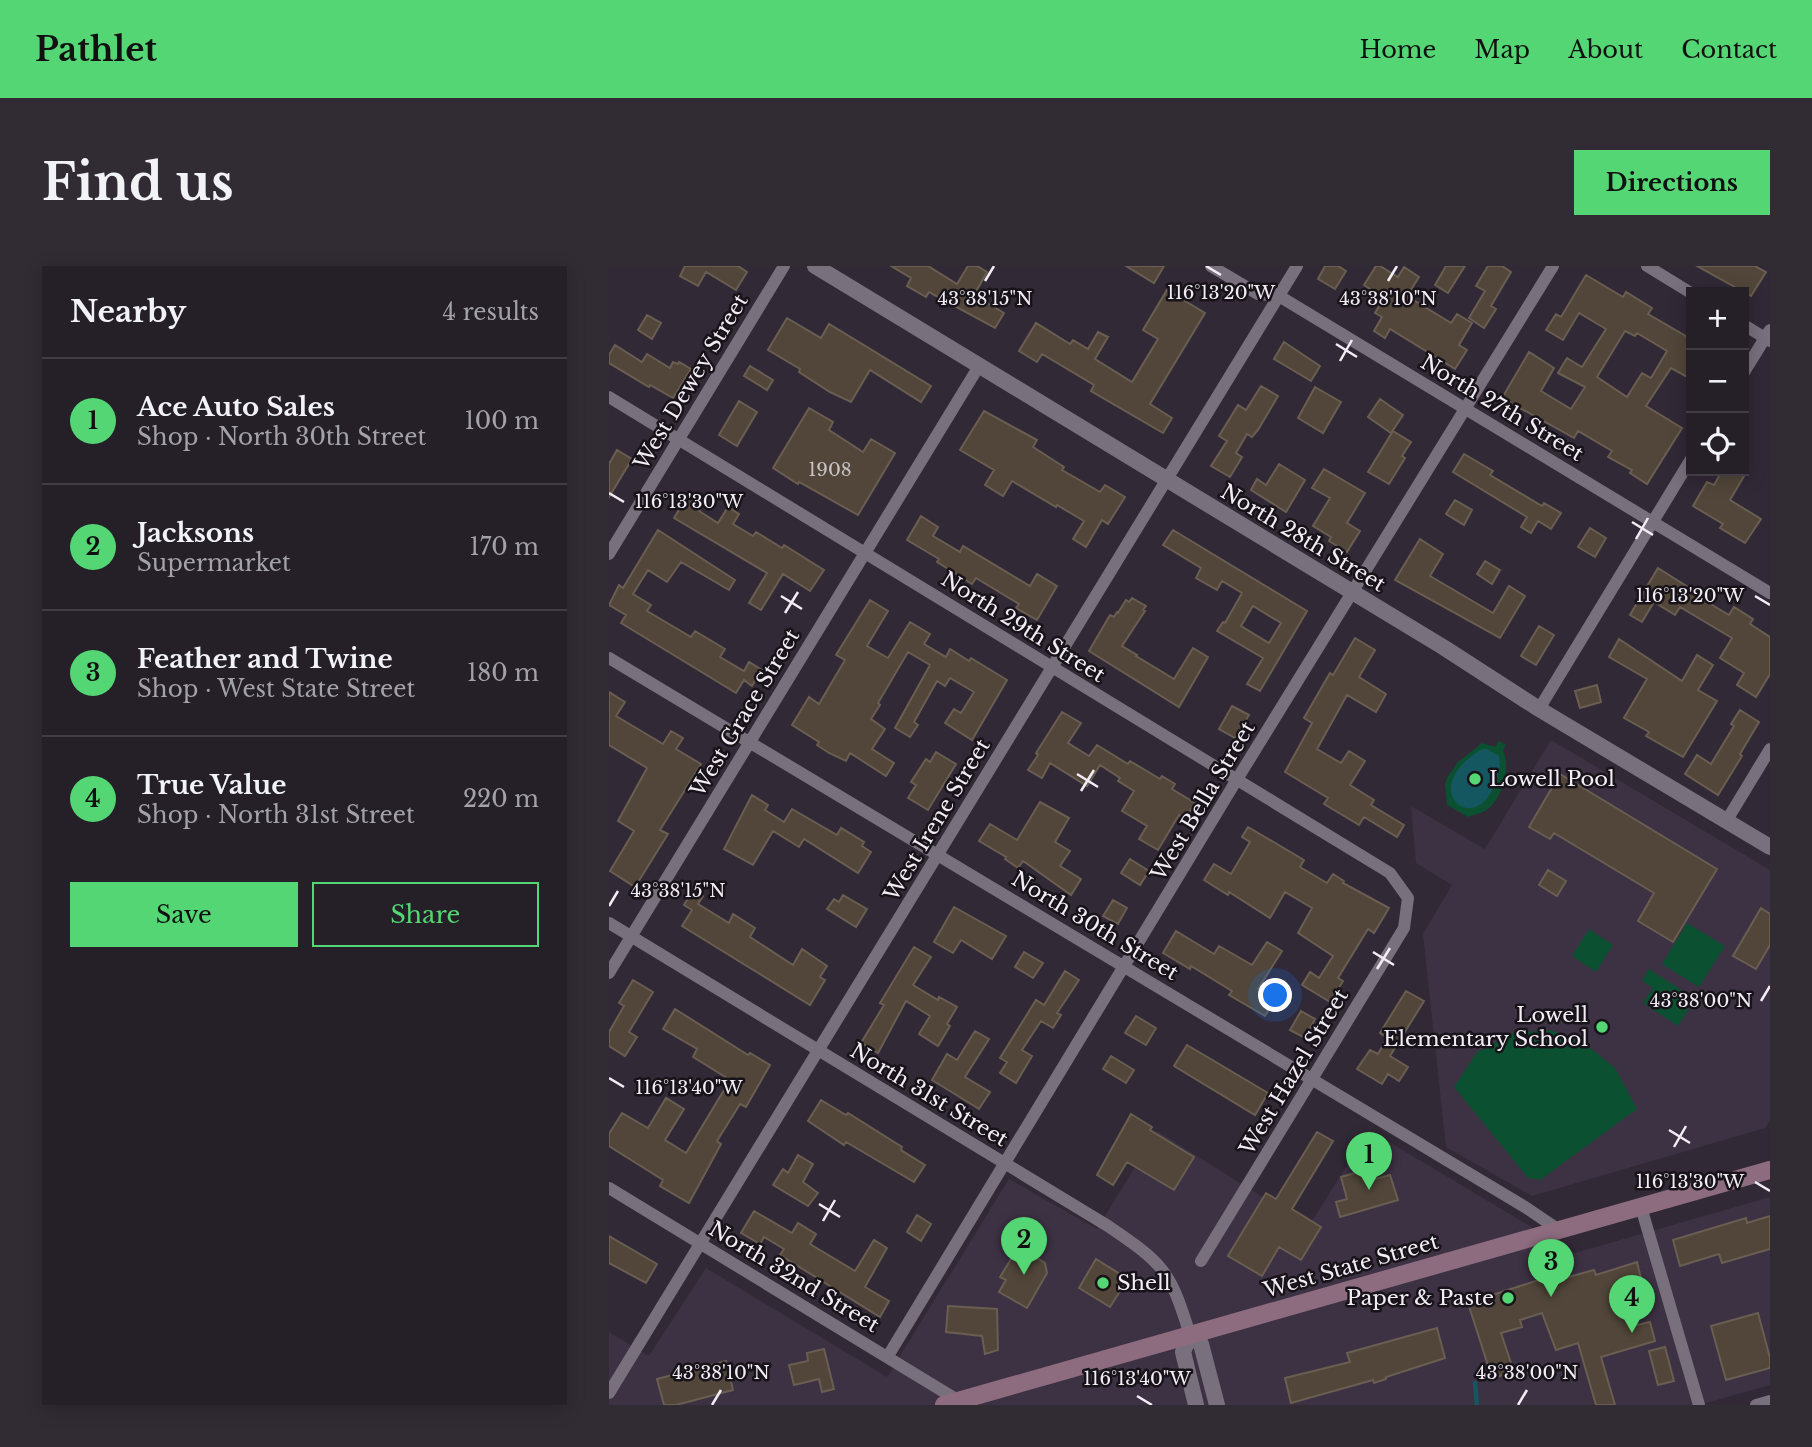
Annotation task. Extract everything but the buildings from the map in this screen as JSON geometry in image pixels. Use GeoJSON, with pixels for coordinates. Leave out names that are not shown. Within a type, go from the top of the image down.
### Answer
{"type":"FeatureCollection","features":[{"type":"Feature","properties":{"kind":"main road","name":"West State Street"},"geometry":{"type":"LineString","coordinates":[[952,1403],[1770,1170]]}},
{"type":"Feature","properties":{"kind":"street","name":"West Dewey Street"},"geometry":{"type":"LineString","coordinates":[[609,554],[784,266]]}},
{"type":"Feature","properties":{"kind":"street","name":"North 28th Street"},"geometry":{"type":"LineString","coordinates":[[814,266],[1539,709],[1770,846]]}},
{"type":"Feature","properties":{"kind":"street","name":"North 27th Street"},"geometry":{"type":"LineString","coordinates":[[1211,266],[1258,294],[1279,296],[1770,593]]}},
{"type":"Feature","properties":{"kind":"street","name":"West Irene Street"},"geometry":{"type":"LineString","coordinates":[[609,1393],[1297,266]]}},
{"type":"Feature","properties":{"kind":"street","name":"West Bella Street"},"geometry":{"type":"LineString","coordinates":[[888,1356],[1236,781],[1553,266]]}},
{"type":"Feature","properties":{"kind":"street"},"geometry":{"type":"LineString","coordinates":[[1647,266],[1686,290]]}},
{"type":"Feature","properties":{"kind":"street"},"geometry":{"type":"LineString","coordinates":[[1749,327],[1768,336],[1749,364]]}},
{"type":"Feature","properties":{"kind":"street","name":"West Grace Street"},"geometry":{"type":"LineString","coordinates":[[609,973],[979,366]]}},
{"type":"Feature","properties":{"kind":"street","name":"North 29th Street"},"geometry":{"type":"LineString","coordinates":[[609,397],[1390,873],[1408,898]]}},
{"type":"Feature","properties":{"kind":"street"},"geometry":{"type":"LineString","coordinates":[[1539,709],[1686,466]]}},
{"type":"Feature","properties":{"kind":"street","name":"North 30th Street"},"geometry":{"type":"LineString","coordinates":[[609,658],[1525,1207],[1559,1230]]}},
{"type":"Feature","properties":{"kind":"street"},"geometry":{"type":"LineString","coordinates":[[1727,820],[1770,749]]}},
{"type":"Feature","properties":{"kind":"street","name":"West Hazel Street"},"geometry":{"type":"LineString","coordinates":[[1201,1261],[1404,928],[1408,898]]}},
{"type":"Feature","properties":{"kind":"street","name":"North 31st Street"},"geometry":{"type":"LineString","coordinates":[[609,923],[1108,1226],[1149,1254],[1165,1270],[1176,1290],[1190,1335]]}},
{"type":"Feature","properties":{"kind":"street","name":"North 32nd Street"},"geometry":{"type":"LineString","coordinates":[[609,1188],[888,1356],[952,1403]]}},
{"type":"Feature","properties":{"kind":"street"},"geometry":{"type":"LineString","coordinates":[[1641,1207],[1699,1405]]}},
{"type":"Feature","properties":{"kind":"street"},"geometry":{"type":"LineString","coordinates":[[1196,1405],[1183,1352],[1190,1335],[1201,1344],[1217,1405]]}},
{"type":"Feature","properties":{"kind":"street"},"geometry":{"type":"LineString","coordinates":[[1756,1405],[1770,1401]]}},
{"type":"Feature","properties":{"kind":"shaded area","name":"Lowell Elementary School"},"geometry":{"type":"Polygon","coordinates":[[[1551,740],[1770,870],[1770,1120],[1765,1128],[1532,1196],[1446,1147],[1423,934],[1452,885],[1416,863],[1411,806],[1485,849],[1551,740]]]}},
{"type":"Feature","properties":{"kind":"shaded area"},"geometry":{"type":"Polygon","coordinates":[[[1369,1130],[1575,1253],[1770,1197],[1770,1385],[1699,1405],[609,1405],[609,1332],[649,1356],[706,1268],[887,1377],[1009,1179],[1097,1229],[1157,1131],[1309,1226],[1369,1130]]]}},
{"type":"Feature","properties":{"kind":"green space","name":"Lowell Pool"},"geometry":{"type":"Polygon","coordinates":[[[1499,741],[1506,745],[1503,750],[1506,773],[1502,789],[1494,803],[1484,812],[1468,817],[1447,805],[1445,784],[1458,762],[1482,743],[1495,747],[1499,741]]]}},
{"type":"Feature","properties":{"kind":"green space"},"geometry":{"type":"Polygon","coordinates":[[[1687,923],[1725,946],[1699,987],[1662,964],[1687,923]]]}},
{"type":"Feature","properties":{"kind":"green space"},"geometry":{"type":"Polygon","coordinates":[[[1589,929],[1613,945],[1596,972],[1572,956],[1589,929]]]}},
{"type":"Feature","properties":{"kind":"green space"},"geometry":{"type":"Polygon","coordinates":[[[1649,969],[1695,999],[1678,1026],[1643,1003],[1653,988],[1642,981],[1649,969]]]}},
{"type":"Feature","properties":{"kind":"green space"},"geometry":{"type":"Polygon","coordinates":[[[1550,1030],[1583,1042],[1615,1068],[1637,1109],[1540,1180],[1528,1178],[1454,1087],[1477,1052],[1514,1033],[1550,1030]]]}},
{"type":"Feature","properties":{"kind":"water","name":"Lowell Pool"},"geometry":{"type":"Polygon","coordinates":[[[1482,749],[1499,756],[1498,776],[1486,799],[1475,807],[1465,808],[1456,802],[1451,793],[1453,779],[1462,765],[1482,749]]]}},
{"type":"Feature","properties":{"kind":"waterway"},"geometry":{"type":"LineString","coordinates":[[1475,1383],[1477,1405]]}},
{"type":"Feature","properties":{"kind":"place","name":"Lowell Pool"},"geometry":{"type":"Point","coordinates":[1475,779]}},
{"type":"Feature","properties":{"kind":"place","name":"Lowell Elementary School"},"geometry":{"type":"Point","coordinates":[1602,1027]}},
{"type":"Feature","properties":{"kind":"place","name":"Ace Auto Sales"},"geometry":{"type":"Point","coordinates":[1369,1190]}},
{"type":"Feature","properties":{"kind":"place","name":"Jacksons"},"geometry":{"type":"Point","coordinates":[1024,1275]}},
{"type":"Feature","properties":{"kind":"place","name":"Shell"},"geometry":{"type":"Point","coordinates":[1103,1283]}},
{"type":"Feature","properties":{"kind":"place","name":"Feather and Twine"},"geometry":{"type":"Point","coordinates":[1551,1297]}},
{"type":"Feature","properties":{"kind":"place","name":"Paper & Paste"},"geometry":{"type":"Point","coordinates":[1508,1298]}},
{"type":"Feature","properties":{"kind":"place","name":"True Value"},"geometry":{"type":"Point","coordinates":[1632,1333]}}]}
